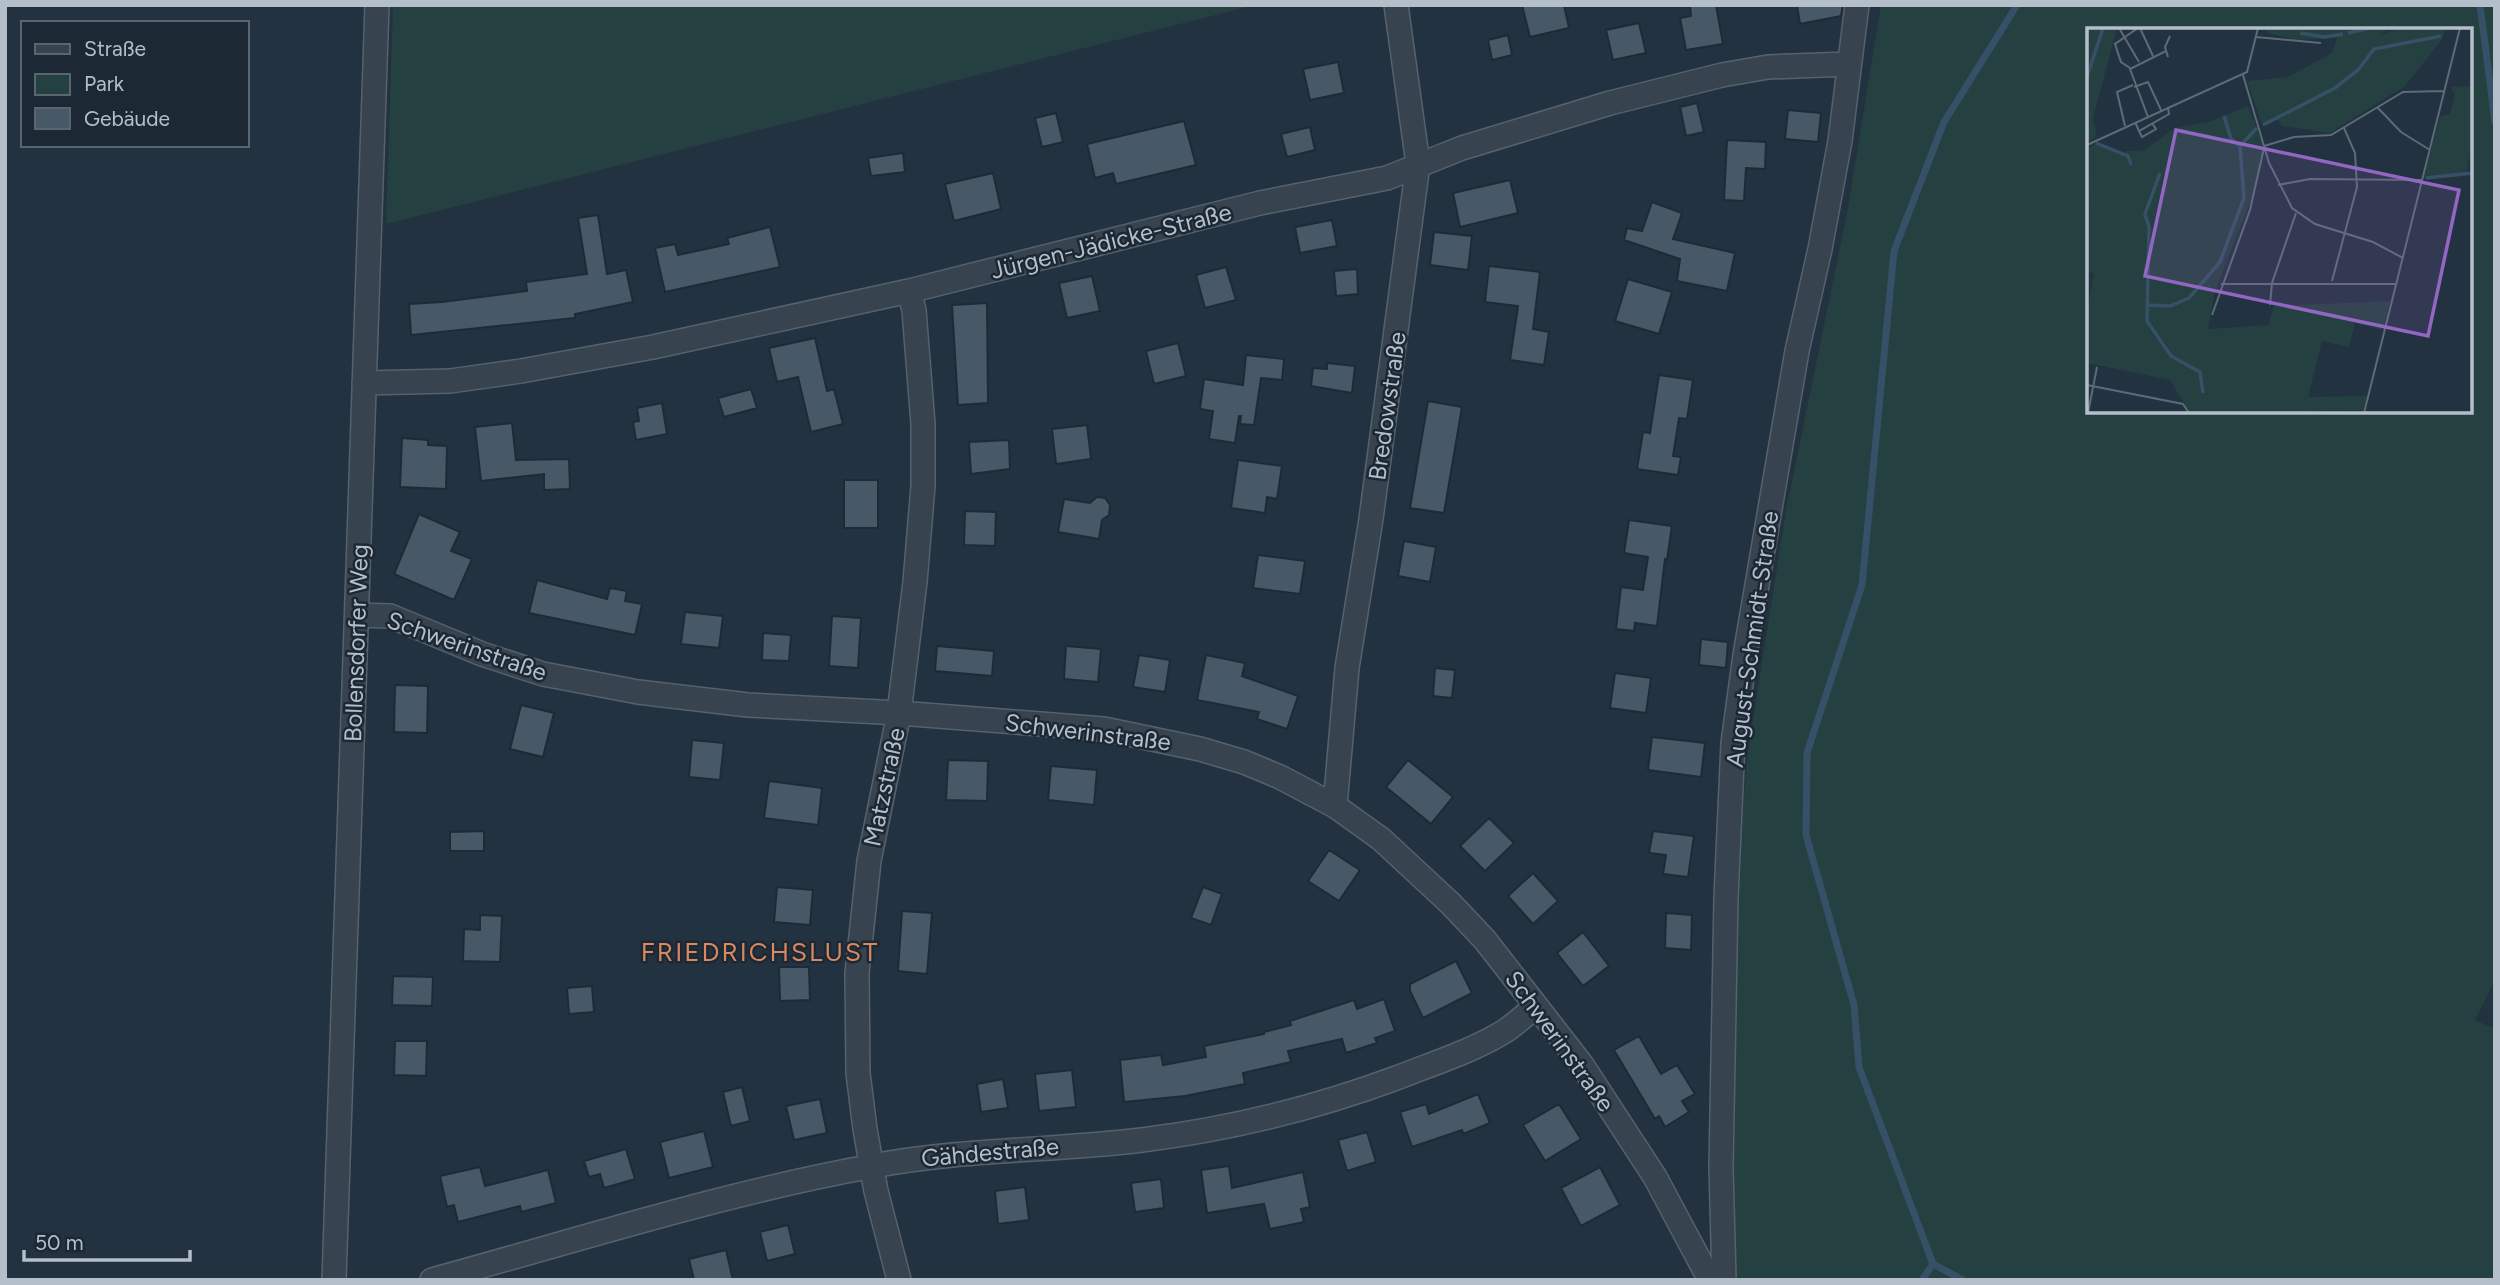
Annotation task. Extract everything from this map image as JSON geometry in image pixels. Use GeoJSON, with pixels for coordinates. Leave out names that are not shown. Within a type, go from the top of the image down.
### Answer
{"type":"FeatureCollection","features":[{"type":"Feature","properties":{"kind":"street","name":"Bollensdorfer Weg"},"geometry":{"type":"LineString","coordinates":[[334,1280],[377,5]]}},
{"type":"Feature","properties":{"kind":"street","name":"Bredowstraße"},"geometry":{"type":"LineString","coordinates":[[1335,806],[1347,668],[1375,492],[1418,164],[1396,5]]}},
{"type":"Feature","properties":{"kind":"street","name":"August-Schmidt-Straße"},"geometry":{"type":"LineString","coordinates":[[1724,1280],[1720,1168],[1726,897],[1733,743],[1745,655],[1797,351],[1840,141],[1857,5]]}},
{"type":"Feature","properties":{"kind":"street","name":"Jürgen-Jädicke-Straße"},"geometry":{"type":"LineString","coordinates":[[364,383],[450,381],[521,372],[653,348],[909,291],[1261,203],[1387,177],[1462,148],[1610,103],[1722,75],[1768,67],[1849,64]]}},
{"type":"Feature","properties":{"kind":"street","name":"Matzstraße"},"geometry":{"type":"LineString","coordinates":[[899,1280],[876,1191],[858,1073],[857,974],[869,861],[899,713],[915,582],[923,486],[923,424],[914,310],[909,291]]}},
{"type":"Feature","properties":{"kind":"street","name":"Schwerinstraße"},"geometry":{"type":"LineString","coordinates":[[357,615],[390,616],[482,654],[543,674],[638,692],[748,705],[1092,728],[1156,739],[1244,762],[1280,777],[1335,806],[1381,839],[1451,904],[1485,940],[1582,1065],[1655,1177],[1710,1280]]}},
{"type":"Feature","properties":{"kind":"street","name":"Gähdestraße"},"geometry":{"type":"LineString","coordinates":[[432,1280],[747,1194],[872,1166],[981,1151],[1140,1140],[1277,1116],[1378,1084],[1470,1048],[1506,1031],[1536,1006]]}},
{"type":"Feature","properties":{"kind":"green space"},"geometry":{"type":"Polygon","coordinates":[[[393,5],[1255,5],[386,224],[393,5]]]}},
{"type":"Feature","properties":{"kind":"green space"},"geometry":{"type":"Polygon","coordinates":[[[1881,5],[2495,5],[2495,980],[2475,1020],[2495,1029],[2495,1280],[1731,1280],[1735,860],[1748,751],[1786,511],[1848,208],[1881,5]]]}},
{"type":"Feature","properties":{"kind":"building"},"geometry":{"type":"Polygon","coordinates":[[[1522,5],[1564,5],[1569,28],[1530,37],[1522,5]]]}},
{"type":"Feature","properties":{"kind":"building"},"geometry":{"type":"Polygon","coordinates":[[[1690,5],[1716,5],[1723,44],[1686,50],[1680,18],[1691,16],[1690,5]]]}},
{"type":"Feature","properties":{"kind":"building"},"geometry":{"type":"Polygon","coordinates":[[[1797,5],[1843,5],[1841,16],[1800,24],[1797,5]]]}},
{"type":"Feature","properties":{"kind":"building"},"geometry":{"type":"Polygon","coordinates":[[[1639,23],[1646,53],[1613,60],[1606,30],[1639,23]]]}},
{"type":"Feature","properties":{"kind":"building"},"geometry":{"type":"Polygon","coordinates":[[[1508,35],[1512,55],[1492,60],[1488,40],[1508,35]]]}},
{"type":"Feature","properties":{"kind":"building"},"geometry":{"type":"Polygon","coordinates":[[[1338,62],[1344,93],[1310,100],[1303,69],[1338,62]]]}},
{"type":"Feature","properties":{"kind":"building"},"geometry":{"type":"Polygon","coordinates":[[[1697,103],[1704,132],[1686,136],[1680,107],[1697,103]]]}},
{"type":"Feature","properties":{"kind":"building"},"geometry":{"type":"Polygon","coordinates":[[[1788,110],[1821,113],[1818,142],[1785,139],[1788,110]]]}},
{"type":"Feature","properties":{"kind":"building"},"geometry":{"type":"Polygon","coordinates":[[[1056,113],[1063,142],[1042,147],[1035,118],[1056,113]]]}},
{"type":"Feature","properties":{"kind":"building"},"geometry":{"type":"Polygon","coordinates":[[[1184,121],[1196,165],[1116,184],[1113,173],[1095,178],[1087,144],[1184,121]]]}},
{"type":"Feature","properties":{"kind":"building"},"geometry":{"type":"Polygon","coordinates":[[[1310,127],[1315,150],[1287,157],[1281,134],[1310,127]]]}},
{"type":"Feature","properties":{"kind":"building"},"geometry":{"type":"Polygon","coordinates":[[[1727,140],[1766,142],[1765,169],[1746,168],[1744,201],[1724,200],[1727,140]]]}},
{"type":"Feature","properties":{"kind":"building"},"geometry":{"type":"Polygon","coordinates":[[[903,153],[905,172],[871,176],[868,158],[903,153]]]}},
{"type":"Feature","properties":{"kind":"building"},"geometry":{"type":"Polygon","coordinates":[[[993,173],[1001,209],[954,221],[945,184],[993,173]]]}},
{"type":"Feature","properties":{"kind":"building"},"geometry":{"type":"Polygon","coordinates":[[[1510,180],[1518,213],[1460,227],[1453,193],[1510,180]]]}},
{"type":"Feature","properties":{"kind":"building"},"geometry":{"type":"Polygon","coordinates":[[[1652,202],[1682,213],[1673,239],[1735,253],[1727,291],[1677,281],[1680,259],[1624,240],[1627,228],[1642,231],[1652,202]]]}},
{"type":"Feature","properties":{"kind":"building"},"geometry":{"type":"Polygon","coordinates":[[[598,215],[607,274],[626,270],[633,302],[575,314],[575,318],[411,335],[409,304],[527,291],[526,282],[587,274],[578,218],[598,215]]]}},
{"type":"Feature","properties":{"kind":"building"},"geometry":{"type":"Polygon","coordinates":[[[1332,220],[1337,246],[1300,253],[1295,227],[1332,220]]]}},
{"type":"Feature","properties":{"kind":"building"},"geometry":{"type":"Polygon","coordinates":[[[770,227],[780,267],[665,292],[655,248],[675,244],[678,255],[729,244],[727,238],[770,227]]]}},
{"type":"Feature","properties":{"kind":"building"},"geometry":{"type":"Polygon","coordinates":[[[1434,232],[1472,236],[1468,270],[1430,265],[1434,232]]]}},
{"type":"Feature","properties":{"kind":"building"},"geometry":{"type":"Polygon","coordinates":[[[1489,266],[1540,272],[1533,329],[1549,332],[1544,365],[1510,360],[1518,306],[1485,302],[1489,266]]]}},
{"type":"Feature","properties":{"kind":"building"},"geometry":{"type":"Polygon","coordinates":[[[1226,267],[1236,300],[1205,308],[1196,275],[1226,267]]]}},
{"type":"Feature","properties":{"kind":"building"},"geometry":{"type":"Polygon","coordinates":[[[1357,269],[1358,294],[1336,296],[1334,271],[1357,269]]]}},
{"type":"Feature","properties":{"kind":"building"},"geometry":{"type":"Polygon","coordinates":[[[1092,276],[1100,311],[1067,318],[1059,283],[1092,276]]]}},
{"type":"Feature","properties":{"kind":"building"},"geometry":{"type":"Polygon","coordinates":[[[1628,279],[1672,292],[1659,334],[1615,321],[1628,279]]]}},
{"type":"Feature","properties":{"kind":"building"},"geometry":{"type":"Polygon","coordinates":[[[987,303],[988,403],[958,405],[952,305],[987,303]]]}},
{"type":"Feature","properties":{"kind":"building"},"geometry":{"type":"Polygon","coordinates":[[[815,338],[827,391],[834,389],[843,424],[811,432],[798,377],[777,382],[769,348],[815,338]]]}},
{"type":"Feature","properties":{"kind":"building"},"geometry":{"type":"Polygon","coordinates":[[[1178,343],[1186,376],[1154,384],[1146,351],[1178,343]]]}},
{"type":"Feature","properties":{"kind":"building"},"geometry":{"type":"Polygon","coordinates":[[[1246,355],[1284,359],[1282,380],[1261,378],[1254,425],[1240,424],[1239,416],[1235,443],[1209,439],[1213,411],[1200,409],[1204,379],[1243,385],[1246,355]]]}},
{"type":"Feature","properties":{"kind":"building"},"geometry":{"type":"Polygon","coordinates":[[[1327,363],[1355,366],[1352,393],[1311,386],[1313,368],[1327,369],[1327,363]]]}},
{"type":"Feature","properties":{"kind":"building"},"geometry":{"type":"Polygon","coordinates":[[[1659,375],[1693,380],[1687,419],[1679,418],[1673,456],[1681,457],[1678,475],[1637,469],[1643,432],[1650,433],[1659,375]]]}},
{"type":"Feature","properties":{"kind":"building"},"geometry":{"type":"Polygon","coordinates":[[[751,389],[757,408],[724,417],[718,398],[751,389]]]}},
{"type":"Feature","properties":{"kind":"building"},"geometry":{"type":"Polygon","coordinates":[[[1428,401],[1462,407],[1444,513],[1410,508],[1428,401]]]}},
{"type":"Feature","properties":{"kind":"building"},"geometry":{"type":"Polygon","coordinates":[[[662,403],[667,434],[636,440],[633,422],[639,421],[637,408],[662,403]]]}},
{"type":"Feature","properties":{"kind":"building"},"geometry":{"type":"Polygon","coordinates":[[[512,423],[516,460],[569,459],[570,489],[544,490],[544,474],[481,481],[475,427],[512,423]]]}},
{"type":"Feature","properties":{"kind":"building"},"geometry":{"type":"Polygon","coordinates":[[[1087,425],[1091,459],[1056,464],[1052,429],[1087,425]]]}},
{"type":"Feature","properties":{"kind":"building"},"geometry":{"type":"Polygon","coordinates":[[[402,438],[428,440],[428,445],[447,446],[446,489],[400,487],[402,438]]]}},
{"type":"Feature","properties":{"kind":"building"},"geometry":{"type":"Polygon","coordinates":[[[1009,440],[1010,469],[971,474],[969,442],[1009,440]]]}},
{"type":"Feature","properties":{"kind":"building"},"geometry":{"type":"Polygon","coordinates":[[[1238,460],[1282,466],[1277,499],[1267,497],[1265,513],[1231,508],[1238,460]]]}},
{"type":"Feature","properties":{"kind":"building"},"geometry":{"type":"Polygon","coordinates":[[[844,480],[878,480],[878,528],[844,528],[844,480]]]}},
{"type":"Feature","properties":{"kind":"building"},"geometry":{"type":"Polygon","coordinates":[[[1097,497],[1105,498],[1110,505],[1109,515],[1102,520],[1099,539],[1058,532],[1064,499],[1090,503],[1097,497]]]}},
{"type":"Feature","properties":{"kind":"building"},"geometry":{"type":"Polygon","coordinates":[[[965,511],[996,512],[995,546],[964,545],[965,511]]]}},
{"type":"Feature","properties":{"kind":"building"},"geometry":{"type":"Polygon","coordinates":[[[419,514],[460,532],[451,551],[472,559],[454,600],[394,574],[419,514]]]}},
{"type":"Feature","properties":{"kind":"building"},"geometry":{"type":"Polygon","coordinates":[[[1629,520],[1672,526],[1657,626],[1635,623],[1634,631],[1616,629],[1621,587],[1643,590],[1648,557],[1624,553],[1629,520]]]}},
{"type":"Feature","properties":{"kind":"building"},"geometry":{"type":"Polygon","coordinates":[[[1404,541],[1436,547],[1430,582],[1398,576],[1404,541]]]}},
{"type":"Feature","properties":{"kind":"building"},"geometry":{"type":"Polygon","coordinates":[[[1258,555],[1305,561],[1300,594],[1253,588],[1258,555]]]}},
{"type":"Feature","properties":{"kind":"building"},"geometry":{"type":"Polygon","coordinates":[[[537,580],[607,599],[610,588],[627,591],[625,601],[642,604],[635,635],[529,613],[537,580]]]}},
{"type":"Feature","properties":{"kind":"building"},"geometry":{"type":"Polygon","coordinates":[[[685,612],[723,616],[719,648],[681,644],[685,612]]]}},
{"type":"Feature","properties":{"kind":"building"},"geometry":{"type":"Polygon","coordinates":[[[832,616],[861,618],[858,668],[829,666],[832,616]]]}},
{"type":"Feature","properties":{"kind":"building"},"geometry":{"type":"Polygon","coordinates":[[[763,633],[791,635],[789,661],[762,660],[763,633]]]}},
{"type":"Feature","properties":{"kind":"building"},"geometry":{"type":"Polygon","coordinates":[[[1701,639],[1728,642],[1726,668],[1699,665],[1701,639]]]}},
{"type":"Feature","properties":{"kind":"building"},"geometry":{"type":"Polygon","coordinates":[[[937,646],[994,651],[992,676],[935,671],[937,646]]]}},
{"type":"Feature","properties":{"kind":"building"},"geometry":{"type":"Polygon","coordinates":[[[1066,646],[1101,649],[1098,682],[1064,679],[1066,646]]]}},
{"type":"Feature","properties":{"kind":"building"},"geometry":{"type":"Polygon","coordinates":[[[1139,655],[1170,660],[1165,692],[1133,687],[1139,655]]]}},
{"type":"Feature","properties":{"kind":"building"},"geometry":{"type":"Polygon","coordinates":[[[1206,655],[1245,663],[1242,676],[1298,696],[1287,729],[1257,719],[1259,712],[1197,700],[1206,655]]]}},
{"type":"Feature","properties":{"kind":"building"},"geometry":{"type":"Polygon","coordinates":[[[1435,668],[1455,670],[1452,698],[1433,696],[1435,668]]]}},
{"type":"Feature","properties":{"kind":"building"},"geometry":{"type":"Polygon","coordinates":[[[1615,673],[1651,678],[1646,713],[1610,708],[1615,673]]]}},
{"type":"Feature","properties":{"kind":"building"},"geometry":{"type":"Polygon","coordinates":[[[395,685],[428,686],[427,733],[394,732],[395,685]]]}},
{"type":"Feature","properties":{"kind":"building"},"geometry":{"type":"Polygon","coordinates":[[[521,705],[554,713],[543,757],[510,749],[521,705]]]}},
{"type":"Feature","properties":{"kind":"building"},"geometry":{"type":"Polygon","coordinates":[[[1652,737],[1705,743],[1701,777],[1648,770],[1652,737]]]}},
{"type":"Feature","properties":{"kind":"building"},"geometry":{"type":"Polygon","coordinates":[[[692,740],[724,743],[720,780],[689,777],[692,740]]]}},
{"type":"Feature","properties":{"kind":"building"},"geometry":{"type":"Polygon","coordinates":[[[948,760],[988,761],[987,801],[946,800],[948,760]]]}},
{"type":"Feature","properties":{"kind":"building"},"geometry":{"type":"Polygon","coordinates":[[[1408,760],[1453,797],[1431,824],[1386,787],[1408,760]]]}},
{"type":"Feature","properties":{"kind":"building"},"geometry":{"type":"Polygon","coordinates":[[[1051,766],[1097,770],[1094,805],[1048,800],[1051,766]]]}},
{"type":"Feature","properties":{"kind":"building"},"geometry":{"type":"Polygon","coordinates":[[[769,781],[822,788],[818,825],[764,818],[769,781]]]}},
{"type":"Feature","properties":{"kind":"building"},"geometry":{"type":"Polygon","coordinates":[[[1489,818],[1514,843],[1485,871],[1460,846],[1489,818]]]}},
{"type":"Feature","properties":{"kind":"building"},"geometry":{"type":"Polygon","coordinates":[[[484,831],[484,851],[450,851],[450,832],[484,831]]]}},
{"type":"Feature","properties":{"kind":"building"},"geometry":{"type":"Polygon","coordinates":[[[1653,831],[1694,836],[1688,877],[1663,874],[1666,855],[1649,853],[1653,831]]]}},
{"type":"Feature","properties":{"kind":"building"},"geometry":{"type":"Polygon","coordinates":[[[1329,850],[1360,870],[1339,901],[1308,881],[1329,850]]]}},
{"type":"Feature","properties":{"kind":"building"},"geometry":{"type":"Polygon","coordinates":[[[1533,873],[1558,901],[1533,924],[1508,896],[1533,873]]]}},
{"type":"Feature","properties":{"kind":"building"},"geometry":{"type":"Polygon","coordinates":[[[777,887],[813,890],[810,925],[774,922],[777,887]]]}},
{"type":"Feature","properties":{"kind":"building"},"geometry":{"type":"Polygon","coordinates":[[[1203,887],[1222,894],[1211,925],[1191,918],[1203,887]]]}},
{"type":"Feature","properties":{"kind":"building"},"geometry":{"type":"Polygon","coordinates":[[[902,911],[932,913],[927,974],[898,971],[902,911]]]}},
{"type":"Feature","properties":{"kind":"building"},"geometry":{"type":"Polygon","coordinates":[[[1666,913],[1692,915],[1691,950],[1665,948],[1666,913]]]}},
{"type":"Feature","properties":{"kind":"building"},"geometry":{"type":"Polygon","coordinates":[[[480,915],[502,916],[500,962],[463,961],[464,929],[480,930],[480,915]]]}},
{"type":"Feature","properties":{"kind":"building"},"geometry":{"type":"Polygon","coordinates":[[[1583,932],[1609,966],[1583,986],[1557,953],[1583,932]]]}},
{"type":"Feature","properties":{"kind":"building"},"geometry":{"type":"Polygon","coordinates":[[[1456,961],[1472,993],[1423,1018],[1410,991],[1410,984],[1456,961]]]}},
{"type":"Feature","properties":{"kind":"building"},"geometry":{"type":"Polygon","coordinates":[[[779,967],[809,967],[810,1000],[780,1001],[779,967]]]}},
{"type":"Feature","properties":{"kind":"building"},"geometry":{"type":"Polygon","coordinates":[[[393,976],[433,977],[432,1006],[392,1005],[393,976]]]}},
{"type":"Feature","properties":{"kind":"building"},"geometry":{"type":"Polygon","coordinates":[[[592,986],[594,1012],[569,1014],[567,988],[592,986]]]}},
{"type":"Feature","properties":{"kind":"building"},"geometry":{"type":"Polygon","coordinates":[[[1384,999],[1395,1031],[1375,1038],[1377,1043],[1346,1053],[1342,1039],[1288,1051],[1291,1062],[1243,1073],[1245,1084],[1185,1096],[1124,1102],[1120,1060],[1161,1055],[1163,1065],[1206,1057],[1204,1046],[1264,1034],[1291,1025],[1290,1021],[1354,1000],[1357,1009],[1384,999]]]}},
{"type":"Feature","properties":{"kind":"building"},"geometry":{"type":"Polygon","coordinates":[[[1639,1036],[1661,1074],[1677,1065],[1695,1094],[1682,1101],[1689,1112],[1665,1127],[1659,1116],[1655,1119],[1614,1050],[1639,1036]]]}},
{"type":"Feature","properties":{"kind":"building"},"geometry":{"type":"Polygon","coordinates":[[[395,1041],[427,1041],[426,1076],[394,1075],[395,1041]]]}},
{"type":"Feature","properties":{"kind":"building"},"geometry":{"type":"Polygon","coordinates":[[[1072,1070],[1076,1107],[1039,1111],[1035,1074],[1072,1070]]]}},
{"type":"Feature","properties":{"kind":"building"},"geometry":{"type":"Polygon","coordinates":[[[1003,1079],[1008,1108],[981,1112],[977,1084],[1003,1079]]]}},
{"type":"Feature","properties":{"kind":"building"},"geometry":{"type":"Polygon","coordinates":[[[742,1087],[750,1121],[731,1126],[723,1092],[742,1087]]]}},
{"type":"Feature","properties":{"kind":"building"},"geometry":{"type":"Polygon","coordinates":[[[1478,1094],[1490,1123],[1463,1134],[1462,1130],[1412,1147],[1400,1112],[1426,1104],[1429,1114],[1478,1094]]]}},
{"type":"Feature","properties":{"kind":"building"},"geometry":{"type":"Polygon","coordinates":[[[820,1099],[827,1133],[794,1140],[786,1106],[820,1099]]]}},
{"type":"Feature","properties":{"kind":"building"},"geometry":{"type":"Polygon","coordinates":[[[1559,1104],[1581,1139],[1545,1161],[1523,1125],[1559,1104]]]}},
{"type":"Feature","properties":{"kind":"building"},"geometry":{"type":"Polygon","coordinates":[[[704,1131],[713,1167],[669,1178],[660,1142],[704,1131]]]}},
{"type":"Feature","properties":{"kind":"building"},"geometry":{"type":"Polygon","coordinates":[[[1367,1132],[1376,1162],[1347,1171],[1338,1140],[1367,1132]]]}},
{"type":"Feature","properties":{"kind":"building"},"geometry":{"type":"Polygon","coordinates":[[[626,1149],[635,1179],[604,1188],[600,1174],[589,1177],[584,1161],[626,1149]]]}},
{"type":"Feature","properties":{"kind":"building"},"geometry":{"type":"Polygon","coordinates":[[[1229,1166],[1232,1188],[1303,1172],[1310,1207],[1301,1209],[1304,1222],[1270,1229],[1264,1204],[1207,1213],[1201,1170],[1229,1166]]]}},
{"type":"Feature","properties":{"kind":"building"},"geometry":{"type":"Polygon","coordinates":[[[480,1167],[485,1186],[548,1170],[556,1203],[521,1212],[520,1206],[458,1222],[454,1205],[447,1207],[440,1176],[480,1167]]]}},
{"type":"Feature","properties":{"kind":"building"},"geometry":{"type":"Polygon","coordinates":[[[1600,1167],[1620,1205],[1581,1226],[1561,1188],[1600,1167]]]}},
{"type":"Feature","properties":{"kind":"building"},"geometry":{"type":"Polygon","coordinates":[[[1161,1179],[1164,1208],[1135,1212],[1131,1183],[1161,1179]]]}},
{"type":"Feature","properties":{"kind":"building"},"geometry":{"type":"Polygon","coordinates":[[[1025,1187],[1029,1220],[998,1224],[995,1191],[1025,1187]]]}},
{"type":"Feature","properties":{"kind":"building"},"geometry":{"type":"Polygon","coordinates":[[[788,1225],[795,1254],[767,1261],[760,1232],[788,1225]]]}},
{"type":"Feature","properties":{"kind":"building"},"geometry":{"type":"Polygon","coordinates":[[[726,1250],[733,1280],[694,1280],[689,1259],[726,1250]]]}},
{"type":"Feature","properties":{"kind":"waterway"},"geometry":{"type":"LineString","coordinates":[[1963,1280],[1933,1264],[1859,1067],[1854,1005],[1806,835],[1807,753],[1862,585],[1894,251],[1944,122],[2017,5]]}},
{"type":"Feature","properties":{"kind":"waterway"},"geometry":{"type":"LineString","coordinates":[[2480,5],[2495,122]]}},
{"type":"Feature","properties":{"kind":"waterway"},"geometry":{"type":"LineString","coordinates":[[1922,1280],[1933,1264]]}},
{"type":"Feature","properties":{"kind":"district","name":"FRIEDRICHSLUST"},"geometry":{"type":"Point","coordinates":[760,952]}}]}
